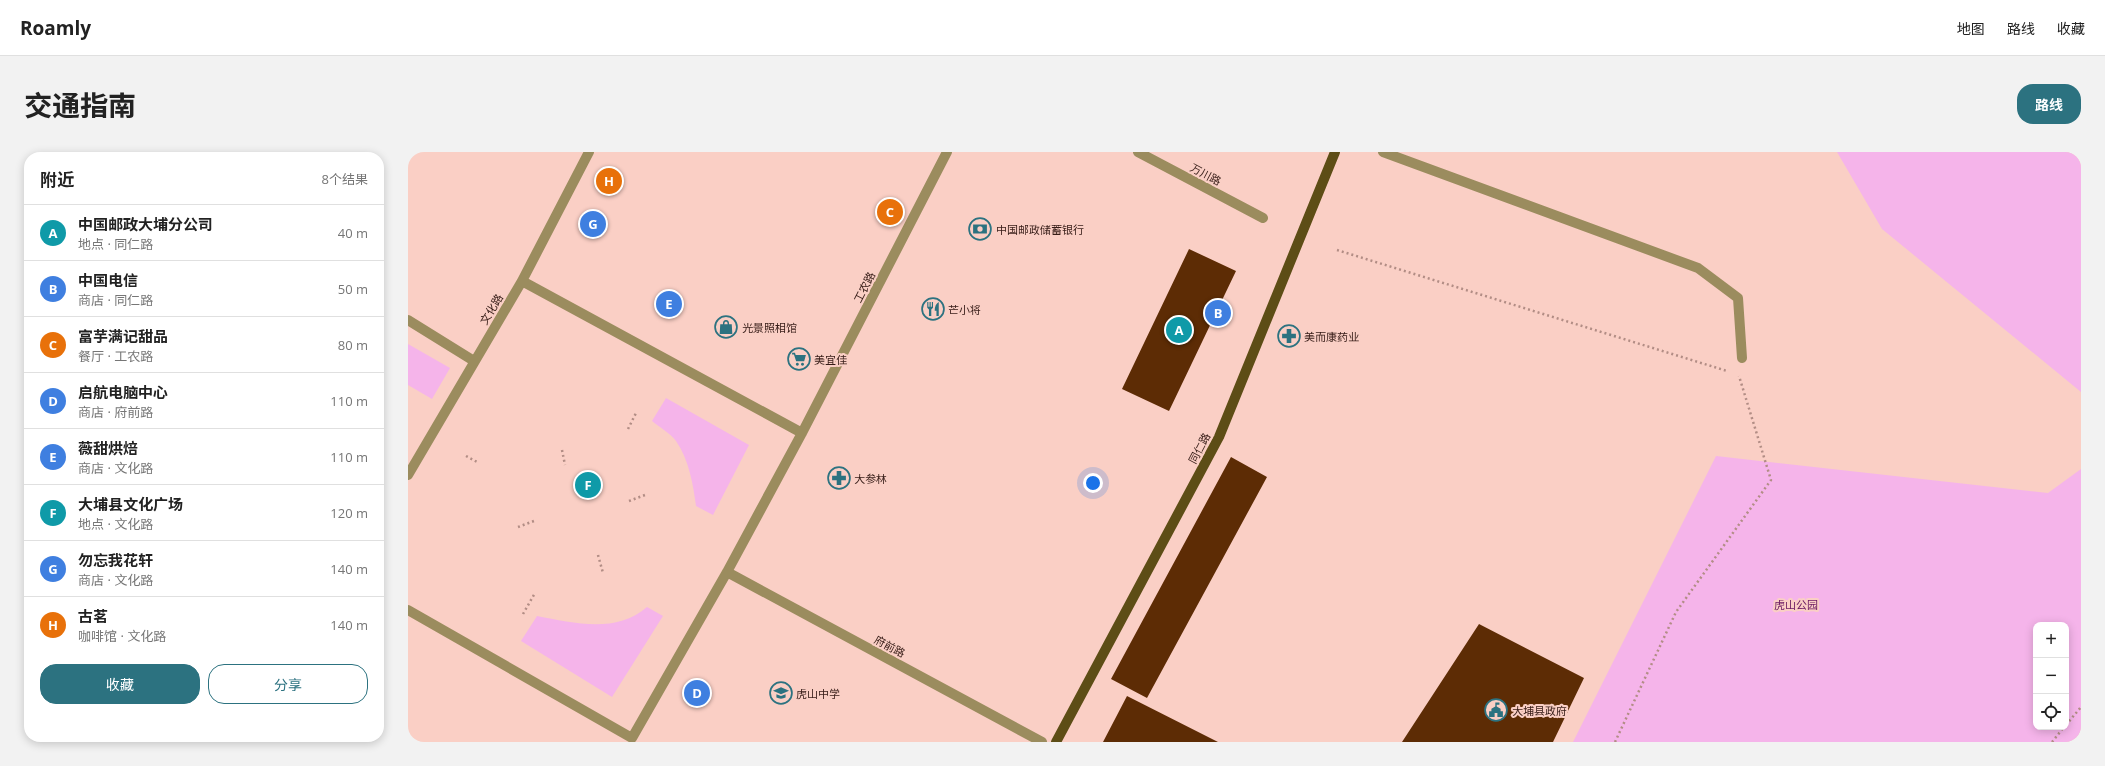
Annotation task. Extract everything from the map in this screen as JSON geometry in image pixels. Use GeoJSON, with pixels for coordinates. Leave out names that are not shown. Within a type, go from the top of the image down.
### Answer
{"type":"FeatureCollection","features":[{"type":"Feature","properties":{"kind":"main road","name":"同仁路"},"geometry":{"type":"LineString","coordinates":[[1056,742],[1219,437],[1335,152]]}},
{"type":"Feature","properties":{"kind":"street","name":"文化路"},"geometry":{"type":"LineString","coordinates":[[408,475],[522,282],[589,152]]}},
{"type":"Feature","properties":{"kind":"street","name":"工农路"},"geometry":{"type":"LineString","coordinates":[[408,610],[632,738],[727,572],[802,433],[947,152]]}},
{"type":"Feature","properties":{"kind":"street","name":"万川路"},"geometry":{"type":"LineString","coordinates":[[1138,152],[1263,218]]}},
{"type":"Feature","properties":{"kind":"street"},"geometry":{"type":"LineString","coordinates":[[1383,152],[1698,268],[1738,298],[1742,358]]}},
{"type":"Feature","properties":{"kind":"street"},"geometry":{"type":"LineString","coordinates":[[522,282],[802,433]]}},
{"type":"Feature","properties":{"kind":"street"},"geometry":{"type":"LineString","coordinates":[[408,320],[474,361]]}},
{"type":"Feature","properties":{"kind":"street","name":"府前路"},"geometry":{"type":"LineString","coordinates":[[727,572],[1042,742]]}},
{"type":"Feature","properties":{"kind":"path"},"geometry":{"type":"LineString","coordinates":[[1337,250],[1731,372]]}},
{"type":"Feature","properties":{"kind":"path"},"geometry":{"type":"LineString","coordinates":[[1615,742],[1676,612],[1771,480],[1739,375]]}},
{"type":"Feature","properties":{"kind":"path"},"geometry":{"type":"LineString","coordinates":[[628,429],[636,413]]}},
{"type":"Feature","properties":{"kind":"path"},"geometry":{"type":"LineString","coordinates":[[562,450],[565,465]]}},
{"type":"Feature","properties":{"kind":"path"},"geometry":{"type":"LineString","coordinates":[[466,456],[479,463]]}},
{"type":"Feature","properties":{"kind":"path"},"geometry":{"type":"LineString","coordinates":[[629,501],[645,495]]}},
{"type":"Feature","properties":{"kind":"path"},"geometry":{"type":"LineString","coordinates":[[518,527],[534,521]]}},
{"type":"Feature","properties":{"kind":"path"},"geometry":{"type":"LineString","coordinates":[[598,555],[603,573]]}},
{"type":"Feature","properties":{"kind":"path"},"geometry":{"type":"LineString","coordinates":[[523,614],[535,593]]}},
{"type":"Feature","properties":{"kind":"path"},"geometry":{"type":"LineString","coordinates":[[2069,721],[2081,707]]}},
{"type":"Feature","properties":{"kind":"path"},"geometry":{"type":"LineString","coordinates":[[2052,742],[2062,730]]}},
{"type":"Feature","properties":{"kind":"green space"},"geometry":{"type":"Polygon","coordinates":[[[1837,152],[2081,152],[2081,392],[1882,229],[1837,152]]]}},
{"type":"Feature","properties":{"kind":"green space"},"geometry":{"type":"Polygon","coordinates":[[[408,344],[450,368],[432,399],[408,385],[408,344]]]}},
{"type":"Feature","properties":{"kind":"green space"},"geometry":{"type":"Polygon","coordinates":[[[666,398],[749,445],[713,515],[696,506],[690,472],[680,448],[671,435],[652,421],[666,398]]]}},
{"type":"Feature","properties":{"kind":"green space","name":"虎山公园"},"geometry":{"type":"Polygon","coordinates":[[[1716,456],[2048,493],[2081,469],[2081,742],[1573,742],[1716,456]]]}},
{"type":"Feature","properties":{"kind":"green space"},"geometry":{"type":"Polygon","coordinates":[[[647,607],[663,616],[612,697],[521,641],[537,616],[580,623],[608,624],[622,621],[647,607]]]}},
{"type":"Feature","properties":{"kind":"building"},"geometry":{"type":"Polygon","coordinates":[[[1189,249],[1236,271],[1169,411],[1122,389],[1189,249]]]}},
{"type":"Feature","properties":{"kind":"building"},"geometry":{"type":"Polygon","coordinates":[[[1231,457],[1267,477],[1147,698],[1111,679],[1231,457]]]}},
{"type":"Feature","properties":{"kind":"building","name":"大埔县政府"},"geometry":{"type":"Polygon","coordinates":[[[1479,624],[1584,678],[1553,742],[1402,742],[1479,624]]]}},
{"type":"Feature","properties":{"kind":"building"},"geometry":{"type":"Polygon","coordinates":[[[1127,696],[1218,742],[1103,742],[1127,696]]]}},
{"type":"Feature","properties":{"kind":"place","name":"古茗"},"geometry":{"type":"Point","coordinates":[609,181]}},
{"type":"Feature","properties":{"kind":"place","name":"富芋满记甜品"},"geometry":{"type":"Point","coordinates":[890,212]}},
{"type":"Feature","properties":{"kind":"place","name":"勿忘我花轩"},"geometry":{"type":"Point","coordinates":[593,224]}},
{"type":"Feature","properties":{"kind":"place","name":"中国邮政储蓄银行"},"geometry":{"type":"Point","coordinates":[980,229]}},
{"type":"Feature","properties":{"kind":"place","name":"薇甜烘焙"},"geometry":{"type":"Point","coordinates":[669,304]}},
{"type":"Feature","properties":{"kind":"place","name":"芒小将"},"geometry":{"type":"Point","coordinates":[933,309]}},
{"type":"Feature","properties":{"kind":"place","name":"中国电信"},"geometry":{"type":"Point","coordinates":[1218,313]}},
{"type":"Feature","properties":{"kind":"place","name":"光景照相馆"},"geometry":{"type":"Point","coordinates":[726,327]}},
{"type":"Feature","properties":{"kind":"place","name":"中国邮政大埔分公司"},"geometry":{"type":"Point","coordinates":[1179,330]}},
{"type":"Feature","properties":{"kind":"place","name":"美而康药业"},"geometry":{"type":"Point","coordinates":[1289,336]}},
{"type":"Feature","properties":{"kind":"place","name":"美宜佳"},"geometry":{"type":"Point","coordinates":[799,359]}},
{"type":"Feature","properties":{"kind":"place","name":"大参林"},"geometry":{"type":"Point","coordinates":[839,478]}},
{"type":"Feature","properties":{"kind":"place","name":"大埔县文化广场"},"geometry":{"type":"Point","coordinates":[588,485]}},
{"type":"Feature","properties":{"kind":"place","name":"启航电脑中心"},"geometry":{"type":"Point","coordinates":[697,693]}},
{"type":"Feature","properties":{"kind":"place","name":"虎山中学"},"geometry":{"type":"Point","coordinates":[781,693]}},
{"type":"Feature","properties":{"kind":"place","name":"大埔县政府"},"geometry":{"type":"Point","coordinates":[1496,710]}}]}
